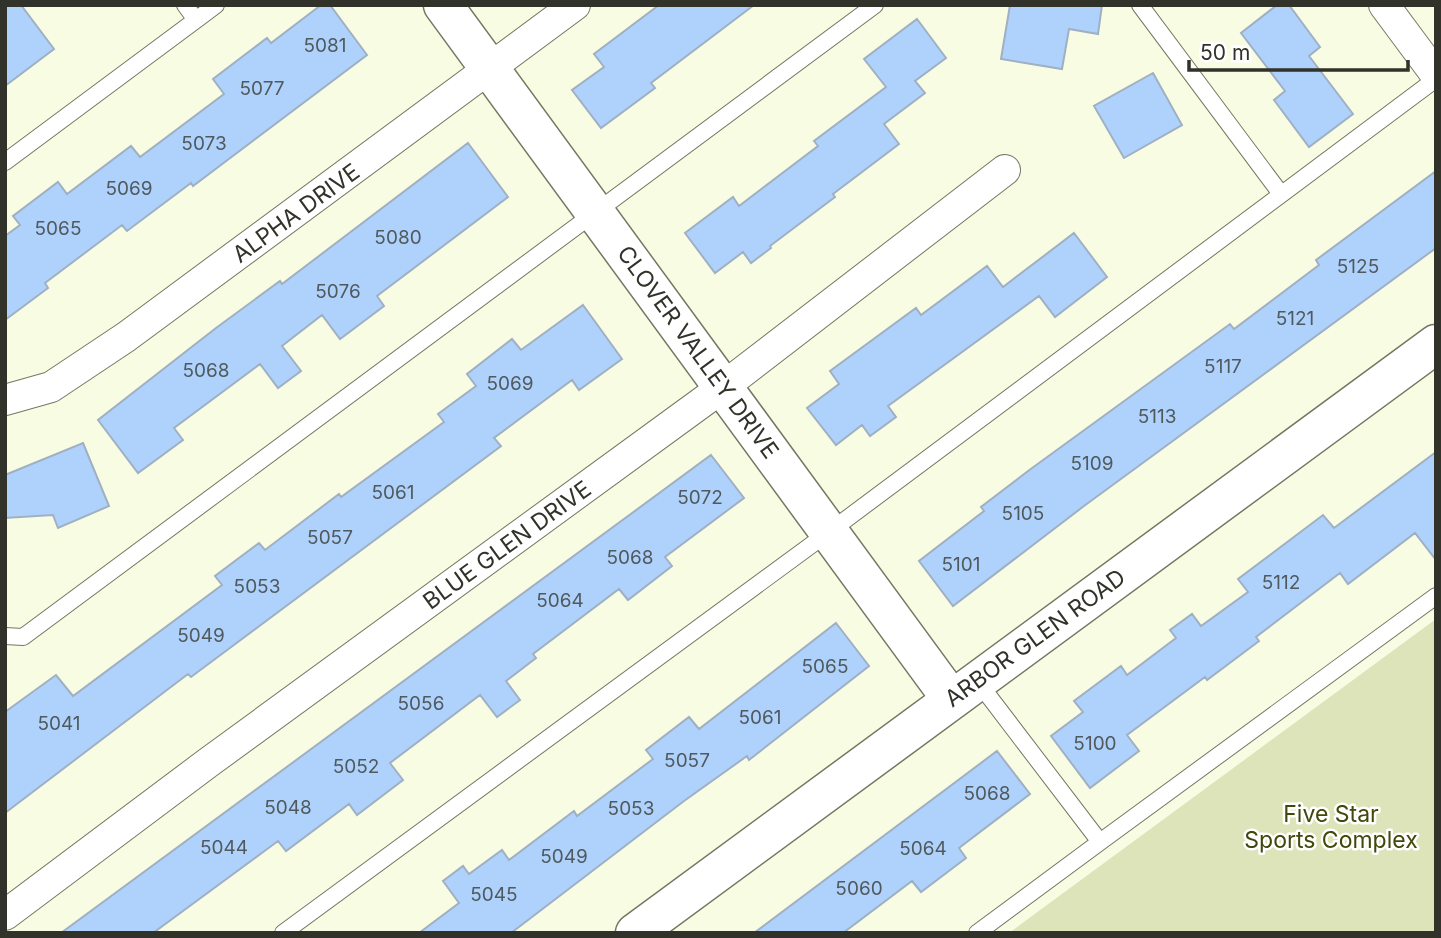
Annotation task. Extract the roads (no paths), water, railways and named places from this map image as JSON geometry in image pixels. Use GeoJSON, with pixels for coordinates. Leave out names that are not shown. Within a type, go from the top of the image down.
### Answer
{"type":"FeatureCollection","features":[{"type":"Feature","properties":{"kind":"street","name":"CLOVER VALLEY DRIVE"},"geometry":{"type":"LineString","coordinates":[[443,5],[830,532],[964,690]]}},
{"type":"Feature","properties":{"kind":"street","name":"ALPHA DRIVE"},"geometry":{"type":"LineString","coordinates":[[5,400],[51,387],[115,344],[575,5]]}},
{"type":"Feature","properties":{"kind":"street"},"geometry":{"type":"LineString","coordinates":[[1384,5],[1436,77]]}},
{"type":"Feature","properties":{"kind":"street","name":"BLUE GLEN DRIVE"},"geometry":{"type":"LineString","coordinates":[[5,915],[209,762],[723,387],[1005,170]]}},
{"type":"Feature","properties":{"kind":"street","name":"ARBOR GLEN ROAD"},"geometry":{"type":"LineString","coordinates":[[635,933],[1436,344]]}},
{"type":"Feature","properties":{"kind":"lane"},"geometry":{"type":"LineString","coordinates":[[185,5],[196,20]]}},
{"type":"Feature","properties":{"kind":"lane"},"geometry":{"type":"LineString","coordinates":[[5,162],[216,5]]}},
{"type":"Feature","properties":{"kind":"lane"},"geometry":{"type":"LineString","coordinates":[[5,636],[23,637],[876,5]]}},
{"type":"Feature","properties":{"kind":"lane"},"geometry":{"type":"LineString","coordinates":[[1140,5],[1281,194]]}},
{"type":"Feature","properties":{"kind":"lane"},"geometry":{"type":"LineString","coordinates":[[284,933],[830,532],[1436,77]]}},
{"type":"Feature","properties":{"kind":"lane"},"geometry":{"type":"LineString","coordinates":[[977,933],[1436,596]]}},
{"type":"Feature","properties":{"kind":"lane"},"geometry":{"type":"LineString","coordinates":[[964,690],[1100,842]]}},
{"type":"Feature","properties":{"kind":"park label","name":"Five Star Sports Complex"},"geometry":{"type":"Point","coordinates":[1331,827]}}]}
